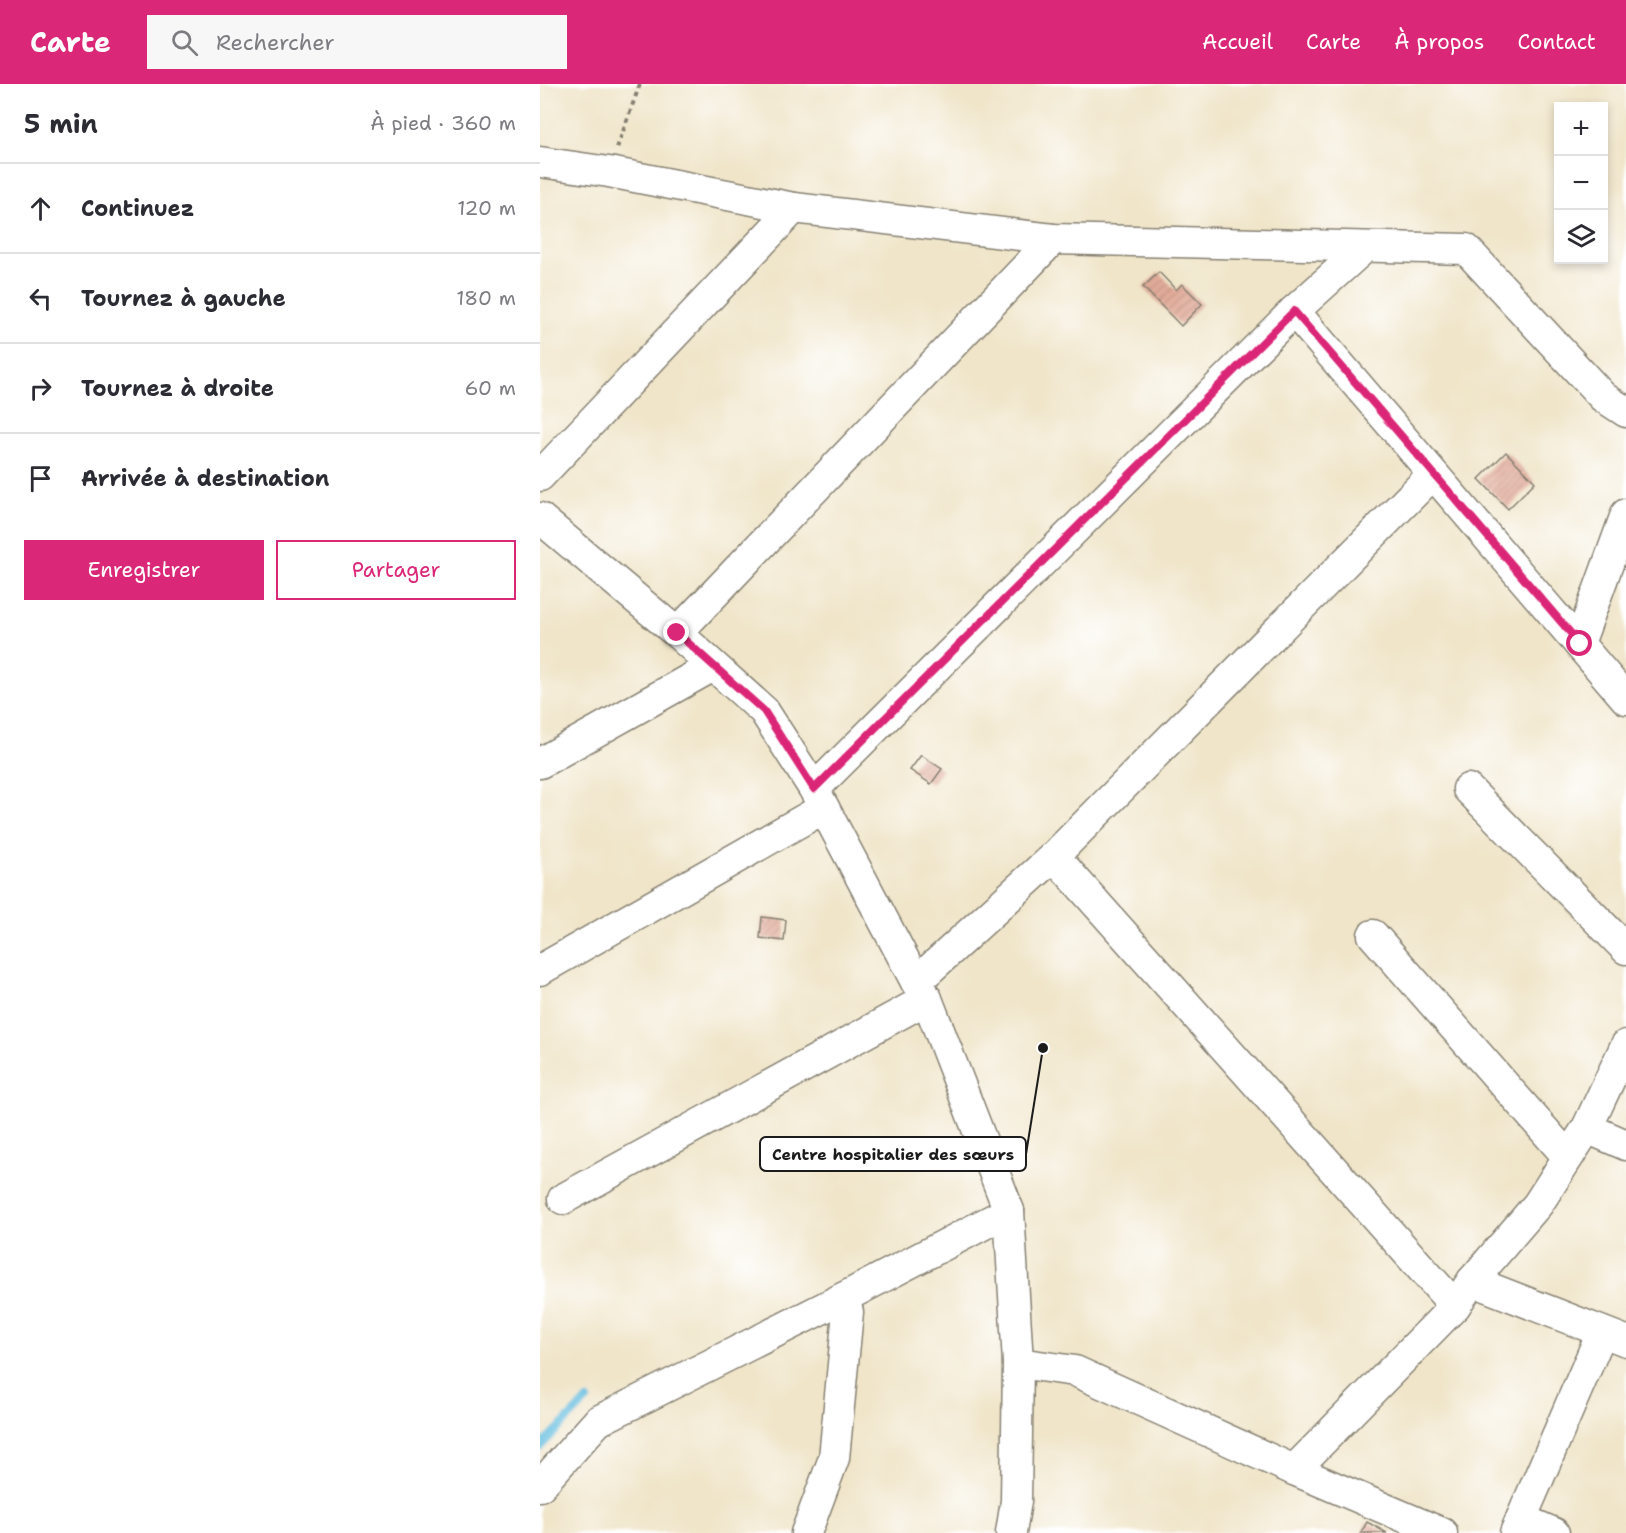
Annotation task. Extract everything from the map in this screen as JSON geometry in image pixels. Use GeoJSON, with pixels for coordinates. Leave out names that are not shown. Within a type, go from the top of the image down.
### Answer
{"type":"FeatureCollection","features":[{"type":"Feature","properties":{"kind":"street"},"geometry":{"type":"LineString","coordinates":[[540,162],[609,172],[794,208],[1053,239],[1466,249],[1603,397],[1626,412]]}},
{"type":"Feature","properties":{"kind":"street"},"geometry":{"type":"LineString","coordinates":[[540,476],[794,208]]}},
{"type":"Feature","properties":{"kind":"street"},"geometry":{"type":"LineString","coordinates":[[677,633],[1053,239]]}},
{"type":"Feature","properties":{"kind":"street"},"geometry":{"type":"LineString","coordinates":[[540,970],[819,799],[1294,311],[1365,247]]}},
{"type":"Feature","properties":{"kind":"street"},"geometry":{"type":"LineString","coordinates":[[1294,311],[1626,699]]}},
{"type":"Feature","properties":{"kind":"street"},"geometry":{"type":"LineString","coordinates":[[563,1199],[922,990],[1433,474]]}},
{"type":"Feature","properties":{"kind":"street"},"geometry":{"type":"LineString","coordinates":[[1580,644],[1626,514]]}},
{"type":"Feature","properties":{"kind":"street"},"geometry":{"type":"LineString","coordinates":[[540,518],[677,633],[764,711],[819,799],[922,990],[1010,1211],[1018,1363],[1016,1501],[1011,1533]]}},
{"type":"Feature","properties":{"kind":"street"},"geometry":{"type":"LineString","coordinates":[[540,763],[713,666]]}},
{"type":"Feature","properties":{"kind":"street"},"geometry":{"type":"LineString","coordinates":[[1468,789],[1626,949]]}},
{"type":"Feature","properties":{"kind":"street"},"geometry":{"type":"LineString","coordinates":[[1054,856],[1455,1306]]}},
{"type":"Feature","properties":{"kind":"street"},"geometry":{"type":"LineString","coordinates":[[1373,935],[1568,1157]]}},
{"type":"Feature","properties":{"kind":"street"},"geometry":{"type":"LineString","coordinates":[[1294,1470],[1455,1306],[1472,1281],[1538,1204],[1587,1128],[1626,1045]]}},
{"type":"Feature","properties":{"kind":"street"},"geometry":{"type":"LineString","coordinates":[[1587,1128],[1626,1145]]}},
{"type":"Feature","properties":{"kind":"street"},"geometry":{"type":"LineString","coordinates":[[540,1486],[598,1421],[1010,1211]]}},
{"type":"Feature","properties":{"kind":"street"},"geometry":{"type":"LineString","coordinates":[[1472,1281],[1614,1337],[1518,1526],[1554,1533]]}},
{"type":"Feature","properties":{"kind":"street"},"geometry":{"type":"LineString","coordinates":[[806,1533],[834,1458],[848,1312],[843,1298]]}},
{"type":"Feature","properties":{"kind":"street"},"geometry":{"type":"LineString","coordinates":[[1018,1363],[1075,1371],[1294,1470],[1442,1533]]}},
{"type":"Feature","properties":{"kind":"path"},"geometry":{"type":"LineString","coordinates":[[609,172],[640,84]]}},
{"type":"Feature","properties":{"kind":"building"},"geometry":{"type":"Polygon","coordinates":[[[1159,272],[1176,290],[1182,284],[1202,304],[1181,326],[1143,287],[1159,272]]]}},
{"type":"Feature","properties":{"kind":"building"},"geometry":{"type":"Polygon","coordinates":[[[1506,452],[1535,482],[1508,509],[1479,479],[1506,452]]]}},
{"type":"Feature","properties":{"kind":"building"},"geometry":{"type":"Polygon","coordinates":[[[921,755],[942,769],[931,784],[910,770],[921,755]]]}},
{"type":"Feature","properties":{"kind":"building"},"geometry":{"type":"Polygon","coordinates":[[[762,917],[786,920],[784,941],[760,938],[762,917]]]}},
{"type":"Feature","properties":{"kind":"building"},"geometry":{"type":"Polygon","coordinates":[[[1367,1522],[1387,1533],[1361,1533],[1367,1522]]]}},
{"type":"Feature","properties":{"kind":"waterway"},"geometry":{"type":"LineString","coordinates":[[540,1447],[587,1400]]}},
{"type":"Feature","properties":{"kind":"place","name":"Centre hospitalier des sœurs"},"geometry":{"type":"Point","coordinates":[1043,1048]}},
{"type":"Feature","properties":{"kind":"route"},"geometry":{"type":"LineString","coordinates":[[677,633],[764,711],[814,789],[1294,311],[1580,644]]}}]}
